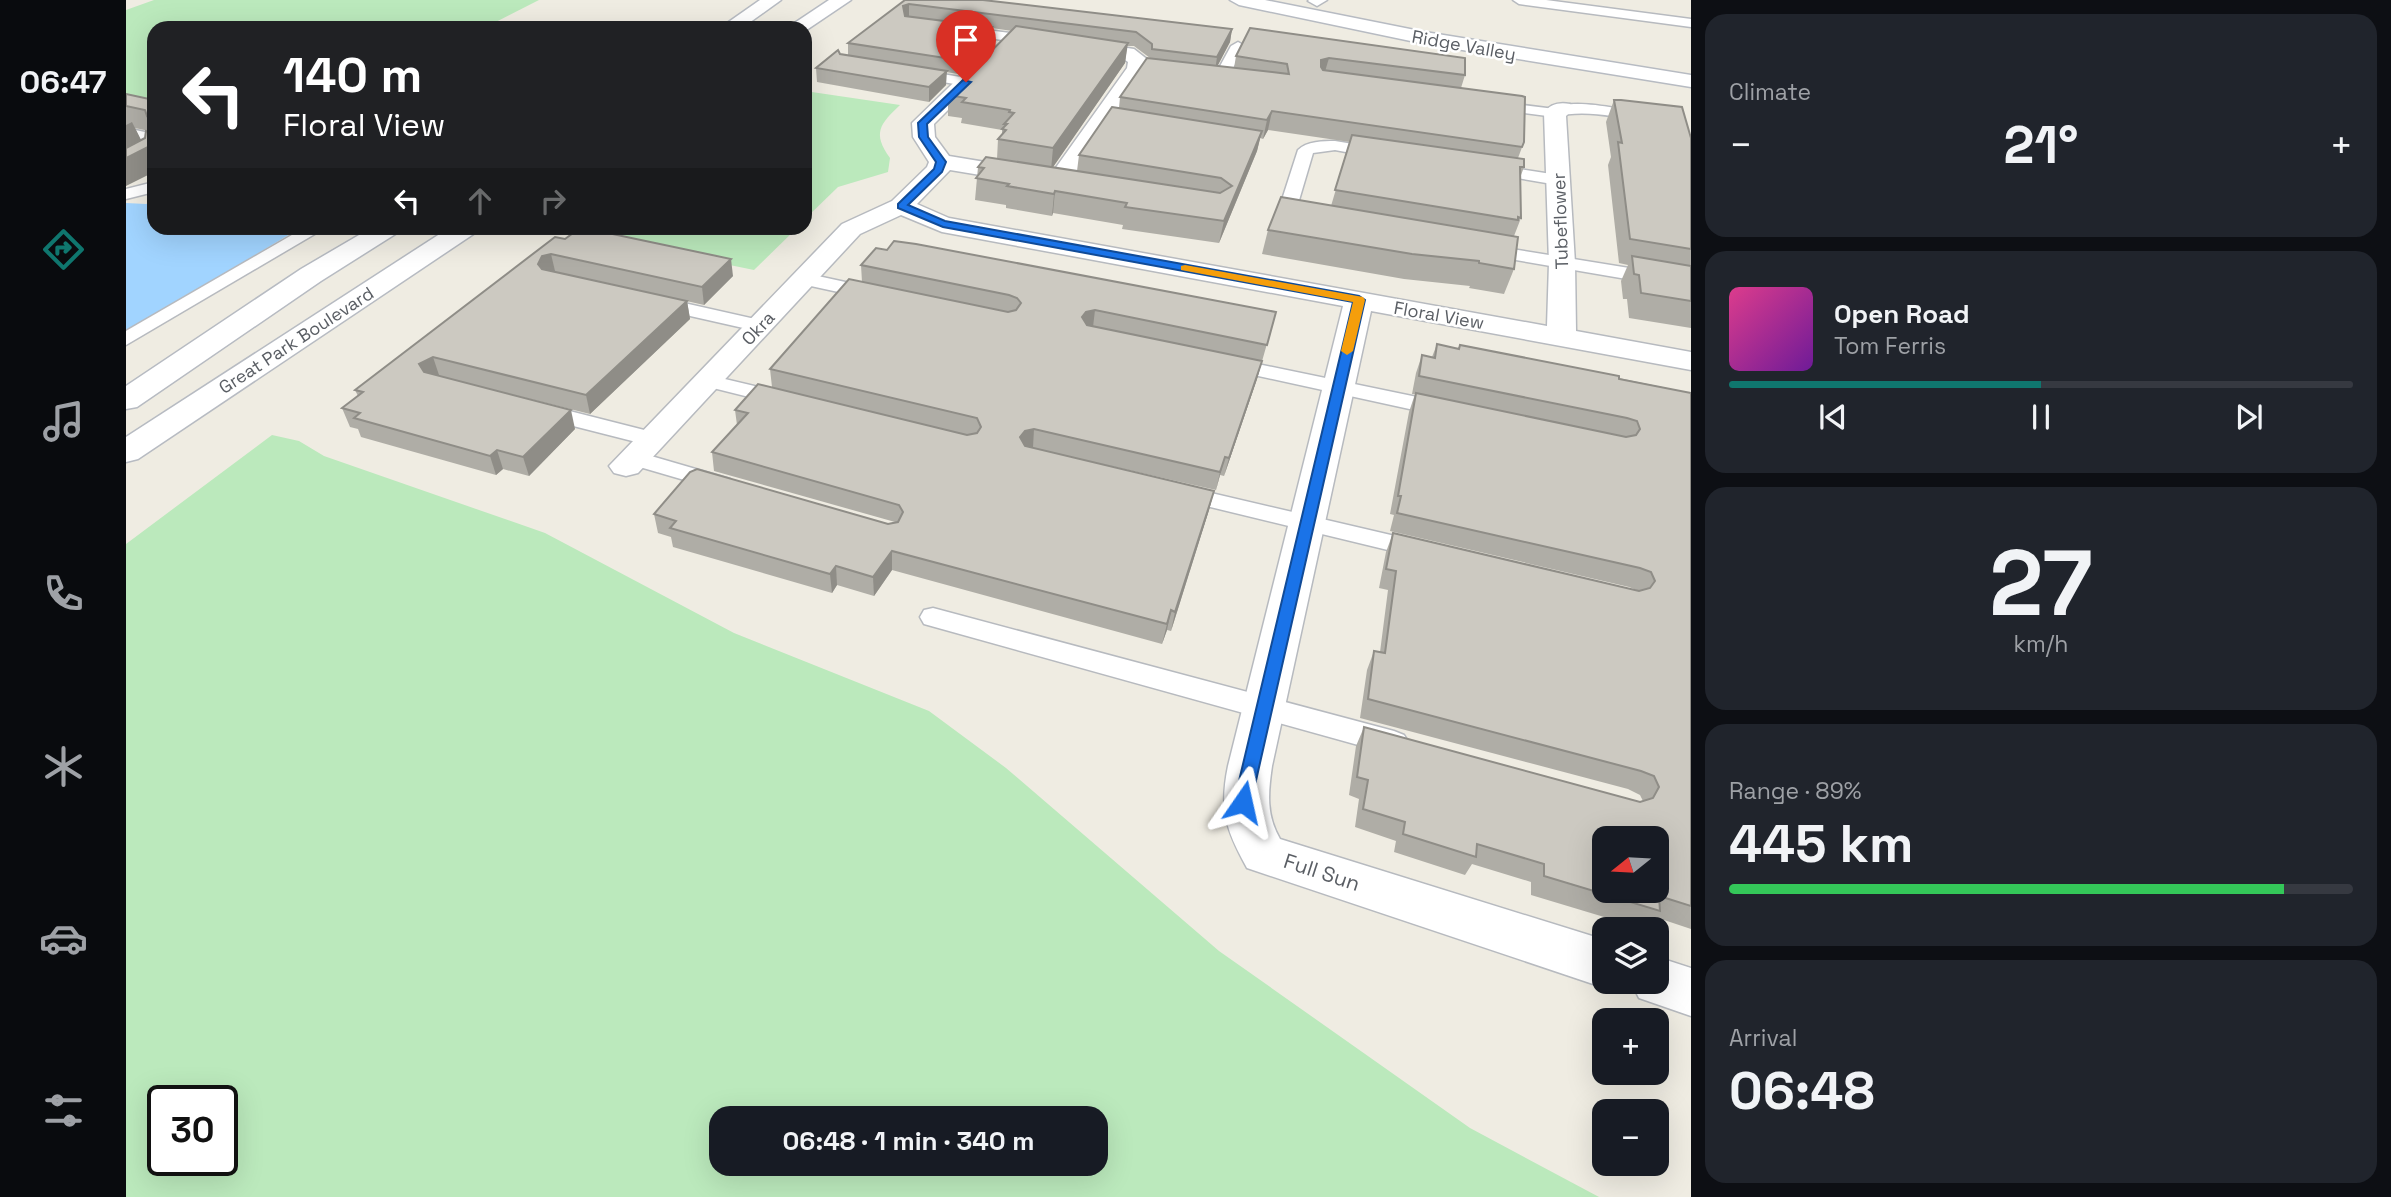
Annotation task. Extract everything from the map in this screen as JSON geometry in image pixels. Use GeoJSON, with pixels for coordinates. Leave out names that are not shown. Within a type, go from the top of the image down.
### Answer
{"type":"FeatureCollection","features":[{"type":"Feature","properties":{"kind":"street"},"geometry":{"type":"LineString","coordinates":[[726,21],[755,0]]}},
{"type":"Feature","properties":{"kind":"street"},"geometry":{"type":"LineString","coordinates":[[740,21],[772,0]]}},
{"type":"Feature","properties":{"kind":"street"},"geometry":{"type":"LineString","coordinates":[[790,21],[820,0]]}},
{"type":"Feature","properties":{"kind":"street"},"geometry":{"type":"LineString","coordinates":[[808,21],[842,0]]}},
{"type":"Feature","properties":{"kind":"street","name":"Ridge Valley"},"geometry":{"type":"LineString","coordinates":[[1239,0],[1425,38],[1691,81]]}},
{"type":"Feature","properties":{"kind":"street","name":"Ridge Valley"},"geometry":{"type":"LineString","coordinates":[[1316,0],[1521,42],[1691,67]]}},
{"type":"Feature","properties":{"kind":"street"},"geometry":{"type":"LineString","coordinates":[[1010,37],[1127,53],[1138,60],[1144,69],[1065,182],[941,162],[924,137],[923,123],[1010,37]]}},
{"type":"Feature","properties":{"kind":"street","name":"Tubeflower"},"geometry":{"type":"LineString","coordinates":[[1559,111],[1561,337]]}},
{"type":"Feature","properties":{"kind":"street","name":"Okra"},"geometry":{"type":"LineString","coordinates":[[637,454],[851,229],[901,206],[938,170],[941,162]]}},
{"type":"Feature","properties":{"kind":"street","name":"Floral View"},"geometry":{"type":"LineString","coordinates":[[901,206],[943,224],[1691,361]]}},
{"type":"Feature","properties":{"kind":"street"},"geometry":{"type":"LineString","coordinates":[[126,400],[311,275],[377,235]]}},
{"type":"Feature","properties":{"kind":"street","name":"Great Park Boulevard"},"geometry":{"type":"LineString","coordinates":[[126,452],[455,235]]}},
{"type":"Feature","properties":{"kind":"street","name":"Full Sun"},"geometry":{"type":"LineString","coordinates":[[1359,300],[1243,802],[1251,833],[1264,854],[1592,960]]}},
{"type":"Feature","properties":{"kind":"lane"},"geometry":{"type":"LineString","coordinates":[[1519,0],[1691,23]]}},
{"type":"Feature","properties":{"kind":"lane"},"geometry":{"type":"LineString","coordinates":[[947,29],[1010,37]]}},
{"type":"Feature","properties":{"kind":"lane"},"geometry":{"type":"LineString","coordinates":[[1220,79],[1238,46]]}},
{"type":"Feature","properties":{"kind":"lane"},"geometry":{"type":"LineString","coordinates":[[900,71],[966,82]]}},
{"type":"Feature","properties":{"kind":"lane"},"geometry":{"type":"LineString","coordinates":[[1474,102],[1559,111],[1577,108],[1655,118]]}},
{"type":"Feature","properties":{"kind":"lane"},"geometry":{"type":"LineString","coordinates":[[126,133],[147,138]]}},
{"type":"Feature","properties":{"kind":"lane"},"geometry":{"type":"LineString","coordinates":[[1324,222],[1297,216],[1288,209],[1307,150],[1317,146],[1331,146],[1398,156]]}},
{"type":"Feature","properties":{"kind":"lane"},"geometry":{"type":"LineString","coordinates":[[1465,166],[1558,180]]}},
{"type":"Feature","properties":{"kind":"lane"},"geometry":{"type":"LineString","coordinates":[[126,194],[147,189]]}},
{"type":"Feature","properties":{"kind":"lane"},"geometry":{"type":"LineString","coordinates":[[126,339],[304,235]]}},
{"type":"Feature","properties":{"kind":"lane"},"geometry":{"type":"LineString","coordinates":[[1470,247],[1691,284]]}},
{"type":"Feature","properties":{"kind":"lane"},"geometry":{"type":"LineString","coordinates":[[804,279],[899,299]]}},
{"type":"Feature","properties":{"kind":"lane"},"geometry":{"type":"LineString","coordinates":[[631,297],[761,326]]}},
{"type":"Feature","properties":{"kind":"lane"},"geometry":{"type":"LineString","coordinates":[[1201,359],[1471,415]]}},
{"type":"Feature","properties":{"kind":"lane"},"geometry":{"type":"LineString","coordinates":[[708,381],[811,406]]}},
{"type":"Feature","properties":{"kind":"lane"},"geometry":{"type":"LineString","coordinates":[[519,405],[637,454],[741,489]]}},
{"type":"Feature","properties":{"kind":"lane"},"geometry":{"type":"LineString","coordinates":[[1150,485],[1454,558]]}},
{"type":"Feature","properties":{"kind":"lane"},"geometry":{"type":"LineString","coordinates":[[933,617],[1425,752]]}},
{"type":"Feature","properties":{"kind":"green space"},"geometry":{"type":"Polygon","coordinates":[[[154,0],[539,0],[498,21],[147,21],[147,112],[126,108],[126,10],[154,0]]]}},
{"type":"Feature","properties":{"kind":"green space"},"geometry":{"type":"Polygon","coordinates":[[[812,92],[900,105],[887,118],[881,129],[881,142],[890,158],[888,172],[838,187],[812,212],[812,92]]]}},
{"type":"Feature","properties":{"kind":"green space"},"geometry":{"type":"Polygon","coordinates":[[[584,235],[790,235],[754,270],[584,235]]]}},
{"type":"Feature","properties":{"kind":"green space"},"geometry":{"type":"Polygon","coordinates":[[[272,435],[299,441],[324,456],[545,533],[734,633],[929,711],[1006,768],[1219,951],[1470,1128],[1599,1197],[126,1197],[126,544],[272,435]]]}},
{"type":"Feature","properties":{"kind":"water"},"geometry":{"type":"Polygon","coordinates":[[[126,203],[146,204],[147,235],[288,235],[126,333],[126,203]]]}},
{"type":"Feature","properties":{"kind":"building"},"geometry":{"type":"Polygon","coordinates":[[[905,0],[983,0],[1232,29],[1217,57],[1152,49],[1152,44],[1136,32],[909,4],[903,6],[905,16],[992,27],[958,60],[848,43],[905,0]]]}},
{"type":"Feature","properties":{"kind":"building"},"geometry":{"type":"Polygon","coordinates":[[[1016,26],[1128,43],[1053,148],[998,139],[1006,130],[1002,129],[1007,124],[1004,124],[1014,113],[1009,112],[1010,110],[962,102],[966,98],[948,95],[1016,26]]]}},
{"type":"Feature","properties":{"kind":"building"},"geometry":{"type":"Polygon","coordinates":[[[1250,28],[1465,58],[1465,75],[1329,58],[1321,60],[1321,67],[1323,70],[1525,97],[1522,147],[1272,111],[1267,120],[1120,97],[1147,58],[1289,74],[1287,64],[1236,56],[1250,28]]]}},
{"type":"Feature","properties":{"kind":"building"},"geometry":{"type":"Polygon","coordinates":[[[838,50],[840,54],[947,71],[929,87],[816,68],[838,50]]]}},
{"type":"Feature","properties":{"kind":"building"},"geometry":{"type":"Polygon","coordinates":[[[126,94],[147,98],[147,116],[145,110],[126,106],[126,94]]]}},
{"type":"Feature","properties":{"kind":"building"},"geometry":{"type":"Polygon","coordinates":[[[1614,100],[1682,107],[1691,138],[1691,249],[1630,239],[1618,142],[1622,143],[1614,100]]]}},
{"type":"Feature","properties":{"kind":"building"},"geometry":{"type":"Polygon","coordinates":[[[1112,107],[1262,131],[1224,221],[1125,207],[1127,203],[1055,191],[1054,194],[976,178],[984,168],[978,167],[986,157],[1220,193],[1232,186],[1221,178],[1079,155],[1112,107]]]}},
{"type":"Feature","properties":{"kind":"building"},"geometry":{"type":"Polygon","coordinates":[[[146,131],[147,148],[126,158],[126,148],[145,138],[146,131]]]}},
{"type":"Feature","properties":{"kind":"building"},"geometry":{"type":"Polygon","coordinates":[[[1352,135],[1524,159],[1524,167],[1520,167],[1521,218],[1518,217],[1518,220],[1335,190],[1352,135]]]}},
{"type":"Feature","properties":{"kind":"building"},"geometry":{"type":"Polygon","coordinates":[[[1281,197],[1518,237],[1514,269],[1479,261],[1412,254],[1268,230],[1281,197]]]}},
{"type":"Feature","properties":{"kind":"building"},"geometry":{"type":"Polygon","coordinates":[[[570,235],[617,235],[731,259],[702,287],[551,254],[542,256],[538,264],[542,269],[687,301],[586,395],[433,357],[419,364],[424,372],[571,410],[523,457],[497,450],[490,456],[354,418],[360,413],[342,408],[363,392],[355,390],[555,237],[565,239],[570,235]]]}},
{"type":"Feature","properties":{"kind":"building"},"geometry":{"type":"Polygon","coordinates":[[[894,241],[1276,312],[1267,345],[1095,310],[1086,312],[1082,317],[1087,325],[1262,361],[1229,458],[1225,457],[1220,472],[1034,429],[1025,431],[1020,437],[1025,446],[1214,491],[1175,612],[1171,610],[1167,624],[892,551],[873,577],[836,566],[830,574],[670,528],[676,521],[654,514],[690,472],[697,469],[888,524],[898,522],[903,512],[899,505],[712,452],[748,413],[735,410],[758,384],[967,435],[977,433],[981,427],[977,418],[770,369],[849,279],[1008,312],[1016,310],[1021,303],[1009,295],[861,265],[876,248],[887,250],[894,241]]]}},
{"type":"Feature","properties":{"kind":"building"},"geometry":{"type":"Polygon","coordinates":[[[1632,256],[1691,266],[1691,301],[1641,293],[1639,275],[1634,274],[1632,256]]]}},
{"type":"Feature","properties":{"kind":"building"},"geometry":{"type":"Polygon","coordinates":[[[1437,344],[1459,349],[1460,345],[1691,393],[1691,906],[1670,899],[1670,826],[1592,826],[1592,890],[1544,876],[1544,864],[1477,844],[1476,857],[1403,834],[1405,822],[1363,809],[1368,780],[1357,777],[1364,727],[1640,802],[1653,798],[1659,787],[1654,776],[1641,771],[1368,699],[1374,651],[1385,653],[1396,571],[1386,569],[1393,533],[1639,591],[1650,588],[1655,581],[1651,572],[1640,568],[1397,513],[1416,393],[1626,437],[1636,435],[1640,429],[1637,421],[1627,418],[1419,376],[1422,355],[1435,358],[1437,344]]]}},
{"type":"Feature","properties":{"kind":"building"},"geometry":{"type":"Polygon","coordinates":[[[1633,903],[1659,903],[1660,911],[1633,903]]]}},
{"type":"Feature","properties":{"kind":"slow traffic"},"geometry":{"type":"LineString","coordinates":[[1185,268],[1359,300],[1347,351]]}},
{"type":"Feature","properties":{"kind":"route"},"geometry":{"type":"LineString","coordinates":[[966,82],[923,123],[924,137],[941,162],[938,170],[901,206],[943,224],[1359,300],[1243,802]]}}]}
